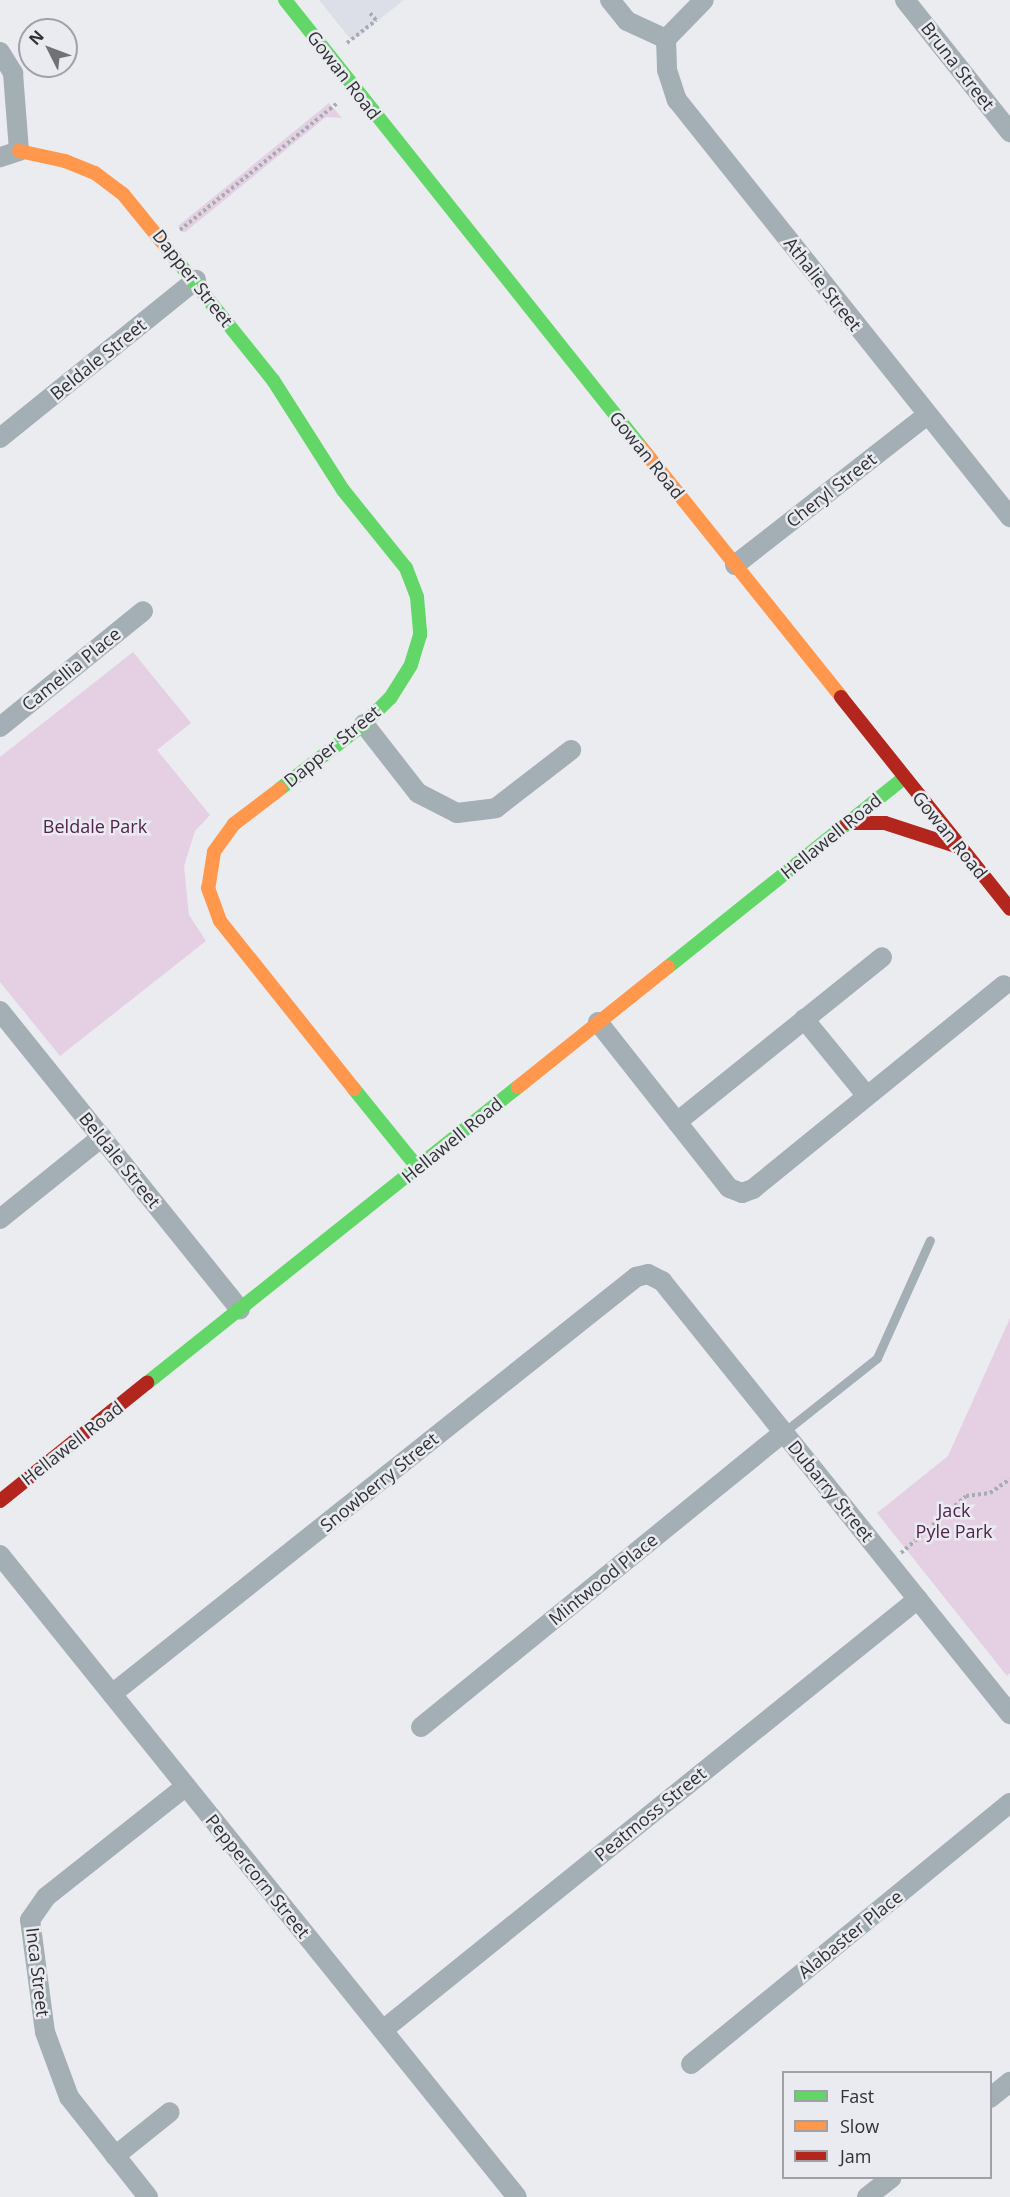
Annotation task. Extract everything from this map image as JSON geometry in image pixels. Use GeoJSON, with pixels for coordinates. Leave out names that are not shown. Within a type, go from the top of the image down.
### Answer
{"type":"FeatureCollection","features":[{"type":"Feature","properties":{"kind":"street","name":"Gowan Road"},"geometry":{"type":"LineString","coordinates":[[285,0],[903,778],[1010,909]]}},
{"type":"Feature","properties":{"kind":"street"},"geometry":{"type":"LineString","coordinates":[[610,0],[627,21],[666,39],[704,0]]}},
{"type":"Feature","properties":{"kind":"street","name":"Bruna Street"},"geometry":{"type":"LineString","coordinates":[[905,0],[1010,132]]}},
{"type":"Feature","properties":{"kind":"street","name":"Athalie Street"},"geometry":{"type":"LineString","coordinates":[[666,39],[667,70],[677,100],[1010,517]]}},
{"type":"Feature","properties":{"kind":"street"},"geometry":{"type":"LineString","coordinates":[[0,52],[13,73],[19,151],[0,157]]}},
{"type":"Feature","properties":{"kind":"street","name":"Dapper Street"},"geometry":{"type":"LineString","coordinates":[[19,151],[65,161],[95,173],[123,194],[166,242],[273,380],[343,490],[406,568],[417,597],[420,635],[411,665],[390,698],[364,724],[234,824],[214,852],[208,888],[220,921],[418,1168]]}},
{"type":"Feature","properties":{"kind":"street","name":"Beldale Street"},"geometry":{"type":"LineString","coordinates":[[0,438],[196,280]]}},
{"type":"Feature","properties":{"kind":"street","name":"Cheryl Street"},"geometry":{"type":"LineString","coordinates":[[735,565],[927,415]]}},
{"type":"Feature","properties":{"kind":"street","name":"Camellia Place"},"geometry":{"type":"LineString","coordinates":[[0,727],[143,611]]}},
{"type":"Feature","properties":{"kind":"street"},"geometry":{"type":"LineString","coordinates":[[364,724],[418,793],[457,813],[496,808],[571,750]]}},
{"type":"Feature","properties":{"kind":"street","name":"Hellawell Road"},"geometry":{"type":"LineString","coordinates":[[0,1501],[903,778]]}},
{"type":"Feature","properties":{"kind":"street"},"geometry":{"type":"LineString","coordinates":[[847,823],[885,823],[959,848]]}},
{"type":"Feature","properties":{"kind":"street"},"geometry":{"type":"LineString","coordinates":[[677,1122],[882,957]]}},
{"type":"Feature","properties":{"kind":"street"},"geometry":{"type":"LineString","coordinates":[[598,1022],[729,1188],[741,1193],[753,1189],[1004,985]]}},
{"type":"Feature","properties":{"kind":"street","name":"Beldale Street"},"geometry":{"type":"LineString","coordinates":[[0,1011],[240,1310]]}},
{"type":"Feature","properties":{"kind":"street"},"geometry":{"type":"LineString","coordinates":[[804,1019],[867,1096]]}},
{"type":"Feature","properties":{"kind":"street"},"geometry":{"type":"LineString","coordinates":[[0,1219],[102,1137]]}},
{"type":"Feature","properties":{"kind":"street","name":"Dubarry Street"},"geometry":{"type":"LineString","coordinates":[[648,1274],[662,1281],[1010,1714]]}},
{"type":"Feature","properties":{"kind":"street","name":"Snowberry Street"},"geometry":{"type":"LineString","coordinates":[[112,1694],[636,1277],[648,1274]]}},
{"type":"Feature","properties":{"kind":"street","name":"Mintwood Place"},"geometry":{"type":"LineString","coordinates":[[421,1727],[784,1432]]}},
{"type":"Feature","properties":{"kind":"street","name":"Peppercorn Street"},"geometry":{"type":"LineString","coordinates":[[0,1555],[517,2197]]}},
{"type":"Feature","properties":{"kind":"street","name":"Peatmoss Street"},"geometry":{"type":"LineString","coordinates":[[383,2030],[918,1599]]}},
{"type":"Feature","properties":{"kind":"street","name":"Inca Street"},"geometry":{"type":"LineString","coordinates":[[148,2197],[69,2097],[45,2032],[30,1920],[46,1897],[185,1786]]}},
{"type":"Feature","properties":{"kind":"street","name":"Alabaster Place"},"geometry":{"type":"LineString","coordinates":[[690,2064],[1010,1803]]}},
{"type":"Feature","properties":{"kind":"street"},"geometry":{"type":"LineString","coordinates":[[992,2096],[1010,2082]]}},
{"type":"Feature","properties":{"kind":"street"},"geometry":{"type":"LineString","coordinates":[[115,2156],[170,2112]]}},
{"type":"Feature","properties":{"kind":"street"},"geometry":{"type":"LineString","coordinates":[[867,2197],[890,2179]]}},
{"type":"Feature","properties":{"kind":"lane"},"geometry":{"type":"LineString","coordinates":[[784,1432],[877,1358],[930,1240]]}},
{"type":"Feature","properties":{"kind":"path"},"geometry":{"type":"LineString","coordinates":[[347,43],[376,20],[369,12]]}},
{"type":"Feature","properties":{"kind":"path"},"geometry":{"type":"LineString","coordinates":[[166,242],[336,104]]}},
{"type":"Feature","properties":{"kind":"path"},"geometry":{"type":"LineString","coordinates":[[889,1563],[966,1496],[990,1493],[1007,1484],[1010,1479]]}},
{"type":"Feature","properties":{"kind":"path"},"geometry":{"type":"LineString","coordinates":[[1007,1484],[1010,1489]]}},
{"type":"Feature","properties":{"kind":"shaded area"},"geometry":{"type":"Polygon","coordinates":[[[319,0],[404,0],[352,41],[319,0]]]}},
{"type":"Feature","properties":{"kind":"green space"},"geometry":{"type":"Polygon","coordinates":[[[329,103],[342,118],[326,117],[184,233],[178,226],[329,103]]]}},
{"type":"Feature","properties":{"kind":"green space","name":"Beldale Park"},"geometry":{"type":"Polygon","coordinates":[[[133,652],[191,723],[157,750],[210,815],[195,831],[184,866],[189,915],[206,941],[60,1056],[0,982],[0,757],[133,652]]]}},
{"type":"Feature","properties":{"kind":"green space","name":"Jack Pyle Park"},"geometry":{"type":"Polygon","coordinates":[[[1010,1318],[1010,1673],[1007,1676],[877,1513],[948,1456],[1010,1318]]]}},
{"type":"Feature","properties":{"kind":"traffic: fast"},"geometry":{"type":"LineString","coordinates":[[285,0],[641,447]]}},
{"type":"Feature","properties":{"kind":"traffic: fast"},"geometry":{"type":"LineString","coordinates":[[166,247],[273,380],[343,490],[406,568],[417,597],[420,635],[411,665],[390,698],[364,724],[280,789]]}},
{"type":"Feature","properties":{"kind":"traffic: fast"},"geometry":{"type":"LineString","coordinates":[[668,967],[903,779]]}},
{"type":"Feature","properties":{"kind":"traffic: fast"},"geometry":{"type":"LineString","coordinates":[[147,1383],[518,1087]]}},
{"type":"Feature","properties":{"kind":"traffic: fast"},"geometry":{"type":"LineString","coordinates":[[354,1089],[418,1168]]}},
{"type":"Feature","properties":{"kind":"traffic: slow"},"geometry":{"type":"LineString","coordinates":[[19,151],[65,161],[95,173],[123,194],[166,247]]}},
{"type":"Feature","properties":{"kind":"traffic: slow"},"geometry":{"type":"LineString","coordinates":[[641,447],[841,697]]}},
{"type":"Feature","properties":{"kind":"traffic: slow"},"geometry":{"type":"LineString","coordinates":[[280,789],[234,824],[214,852],[208,888],[220,921],[354,1089]]}},
{"type":"Feature","properties":{"kind":"traffic: slow"},"geometry":{"type":"LineString","coordinates":[[518,1087],[668,967]]}},
{"type":"Feature","properties":{"kind":"traffic: jam"},"geometry":{"type":"LineString","coordinates":[[841,697],[1010,909]]}},
{"type":"Feature","properties":{"kind":"traffic: jam"},"geometry":{"type":"LineString","coordinates":[[847,823],[885,823],[959,847]]}},
{"type":"Feature","properties":{"kind":"traffic: jam"},"geometry":{"type":"LineString","coordinates":[[0,1501],[147,1383]]}}]}
